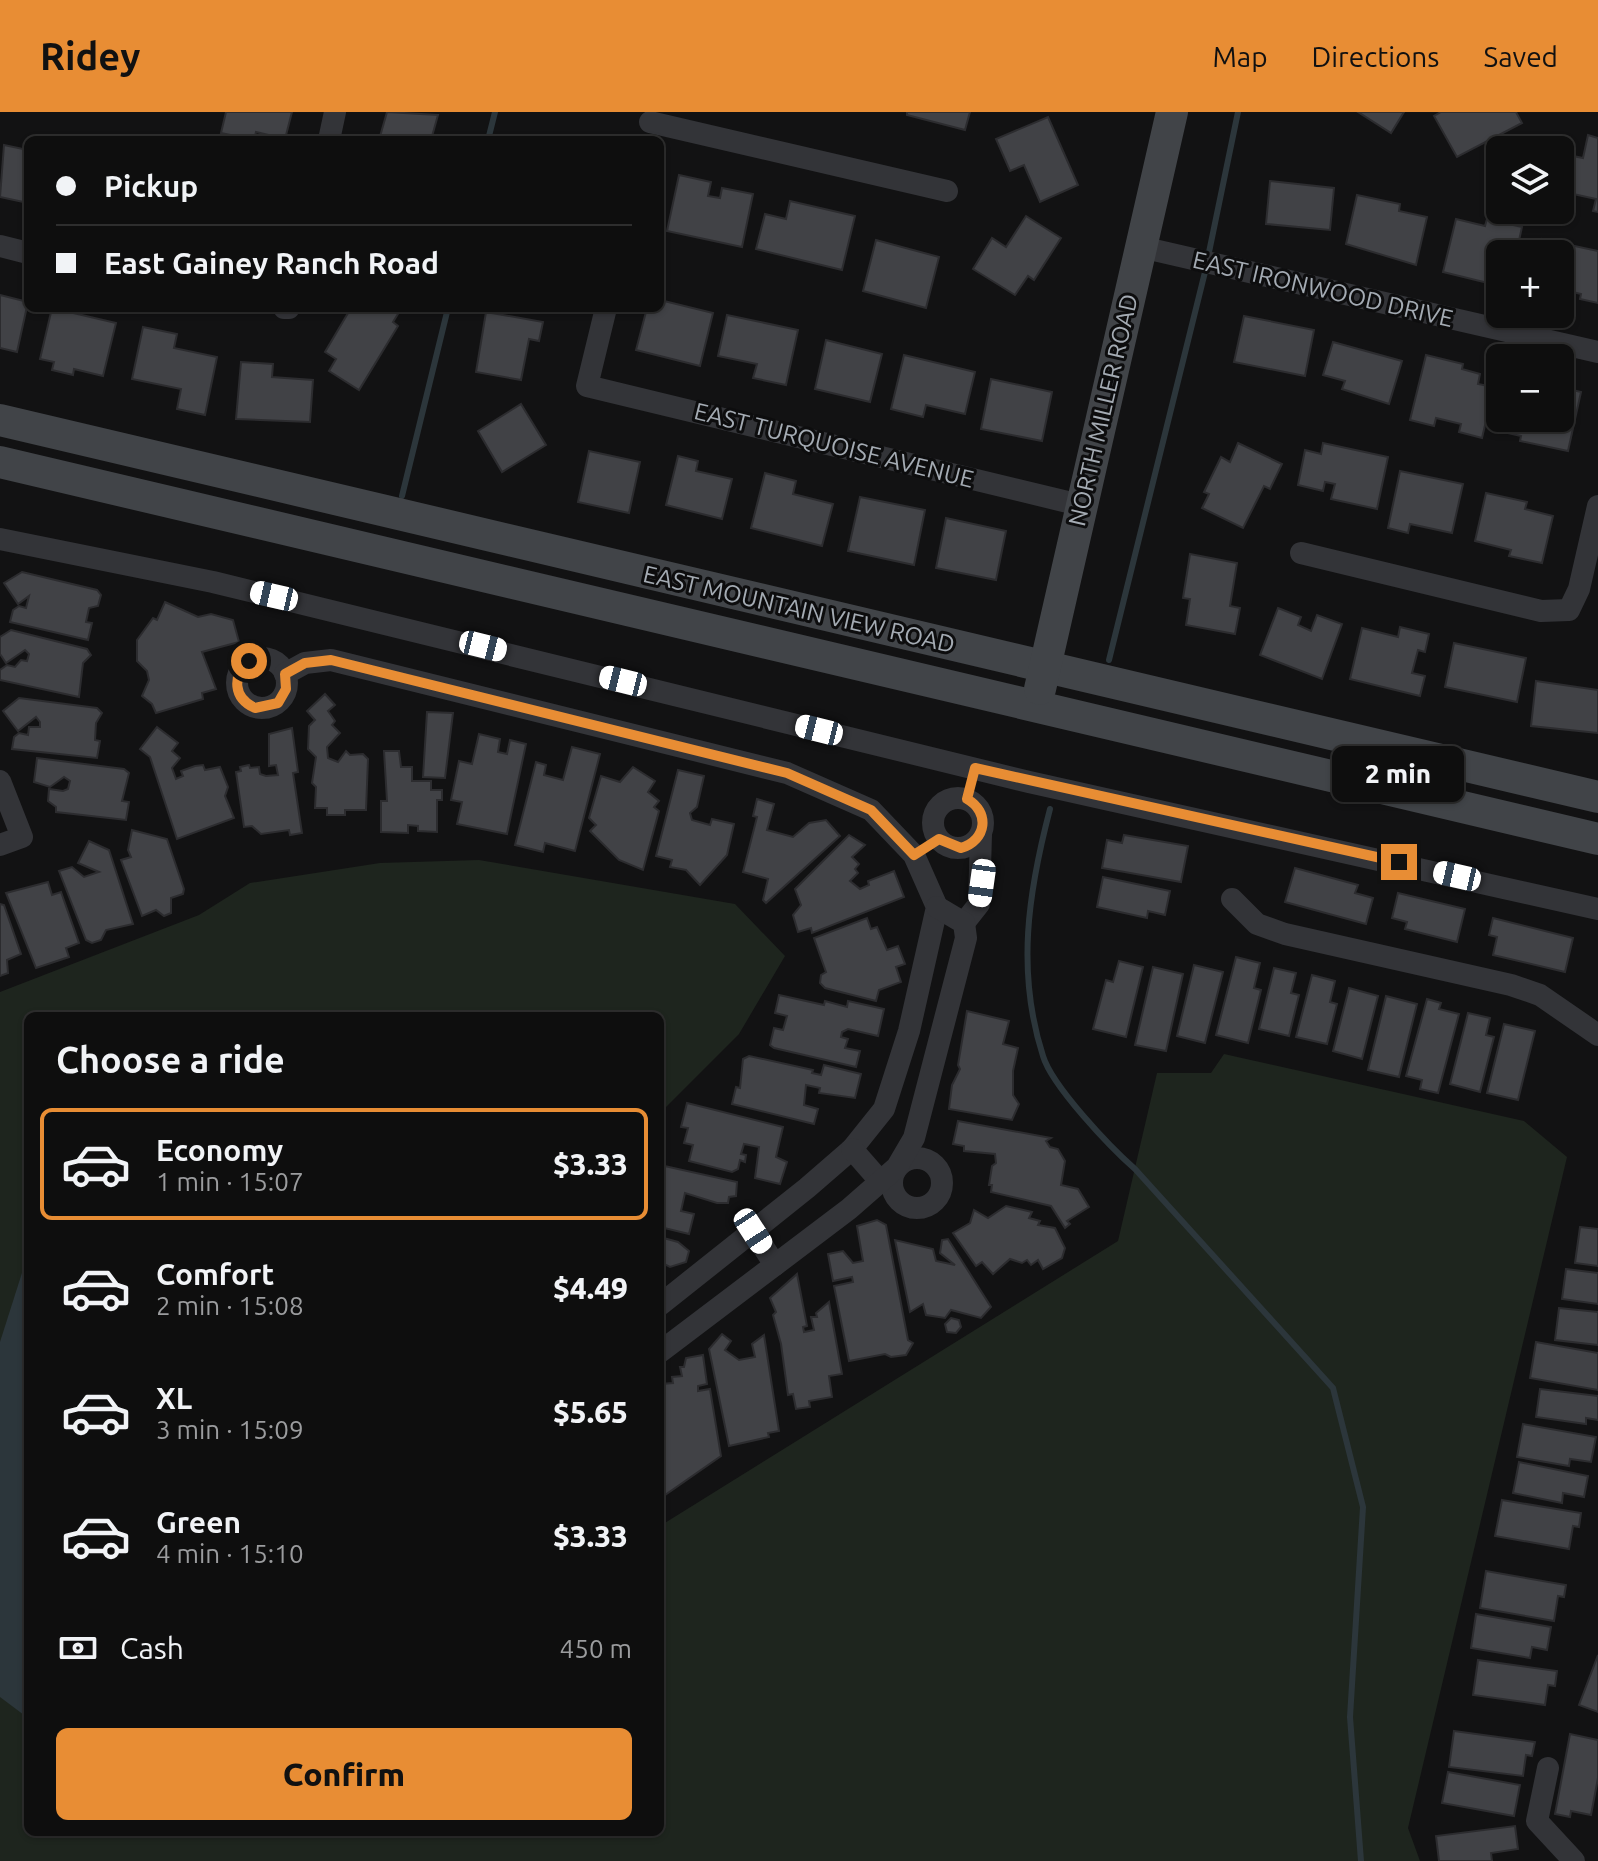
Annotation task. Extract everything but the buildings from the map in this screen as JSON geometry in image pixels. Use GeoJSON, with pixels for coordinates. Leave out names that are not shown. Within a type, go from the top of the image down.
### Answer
{"type":"FeatureCollection","features":[{"type":"Feature","properties":{"kind":"main road","name":"NORTH MILLER ROAD"},"geometry":{"type":"LineString","coordinates":[[1036,708],[1172,112]]}},
{"type":"Feature","properties":{"kind":"main road","name":"EAST MOUNTAIN VIEW ROAD"},"geometry":{"type":"LineString","coordinates":[[0,420],[1598,797]]}},
{"type":"Feature","properties":{"kind":"main road","name":"EAST MOUNTAIN VIEW ROAD"},"geometry":{"type":"LineString","coordinates":[[0,462],[1598,839]]}},
{"type":"Feature","properties":{"kind":"street"},"geometry":{"type":"LineString","coordinates":[[330,136],[335,112]]}},
{"type":"Feature","properties":{"kind":"street"},"geometry":{"type":"LineString","coordinates":[[649,125],[947,191]]}},
{"type":"Feature","properties":{"kind":"street"},"geometry":{"type":"LineString","coordinates":[[0,246],[24,252]]}},
{"type":"Feature","properties":{"kind":"street","name":"EAST IRONWOOD DRIVE"},"geometry":{"type":"LineString","coordinates":[[1141,247],[1598,352]]}},
{"type":"Feature","properties":{"kind":"street","name":"EAST TURQUOISE AVENUE"},"geometry":{"type":"LineString","coordinates":[[605,312],[587,386],[1080,505]]}},
{"type":"Feature","properties":{"kind":"street"},"geometry":{"type":"LineString","coordinates":[[1301,553],[1541,611],[1569,610],[1579,589],[1598,506]]}},
{"type":"Feature","properties":{"kind":"street"},"geometry":{"type":"LineString","coordinates":[[0,539],[396,624],[975,768],[1598,909]]}},
{"type":"Feature","properties":{"kind":"street"},"geometry":{"type":"LineString","coordinates":[[285,674],[305,663],[331,660],[787,773],[871,810],[914,855],[937,907],[964,923]]}},
{"type":"Feature","properties":{"kind":"street"},"geometry":{"type":"LineString","coordinates":[[967,799],[975,768]]}},
{"type":"Feature","properties":{"kind":"street"},"geometry":{"type":"LineString","coordinates":[[0,781],[22,837],[0,845]]}},
{"type":"Feature","properties":{"kind":"street"},"geometry":{"type":"LineString","coordinates":[[664,1349],[889,1174],[914,1138],[966,938],[964,923],[979,904],[981,834],[984,825],[980,809],[967,799],[951,798],[938,808],[933,824],[939,839],[961,848],[970,845],[981,834]]}},
{"type":"Feature","properties":{"kind":"street"},"geometry":{"type":"LineString","coordinates":[[914,855],[939,839]]}},
{"type":"Feature","properties":{"kind":"street"},"geometry":{"type":"LineString","coordinates":[[1232,899],[1257,924],[1285,934],[1511,985],[1540,995],[1595,1025]]}},
{"type":"Feature","properties":{"kind":"street"},"geometry":{"type":"LineString","coordinates":[[664,1302],[852,1149],[884,1109],[910,1024],[937,907]]}},
{"type":"Feature","properties":{"kind":"street"},"geometry":{"type":"LineString","coordinates":[[910,1024],[942,1031]]}},
{"type":"Feature","properties":{"kind":"street"},"geometry":{"type":"LineString","coordinates":[[852,1149],[889,1174]]}},
{"type":"Feature","properties":{"kind":"street"},"geometry":{"type":"LineString","coordinates":[[753,1231],[775,1265]]}},
{"type":"Feature","properties":{"kind":"street"},"geometry":{"type":"LineString","coordinates":[[1548,1768],[1537,1821],[1574,1861]]}},
{"type":"Feature","properties":{"kind":"shaded area"},"geometry":{"type":"Polygon","coordinates":[[[479,860],[735,904],[785,956],[739,1034],[664,1109],[664,1012],[24,1012],[24,1836],[664,1836],[664,1524],[1118,1241],[1157,1073],[1211,1073],[1224,1054],[1524,1121],[1567,1157],[1408,1828],[1420,1861],[0,1861],[0,992],[199,915],[250,883],[380,863],[479,860]]]}},
{"type":"Feature","properties":{"kind":"shaded area"},"geometry":{"type":"Polygon","coordinates":[[[24,1267],[24,1715],[0,1697],[0,1342],[24,1267]]]}},
{"type":"Feature","properties":{"kind":"waterway"},"geometry":{"type":"LineString","coordinates":[[489,136],[495,112]]}},
{"type":"Feature","properties":{"kind":"waterway"},"geometry":{"type":"LineString","coordinates":[[1208,257],[1238,112]]}},
{"type":"Feature","properties":{"kind":"waterway"},"geometry":{"type":"LineString","coordinates":[[1109,660],[1206,268]]}},
{"type":"Feature","properties":{"kind":"waterway"},"geometry":{"type":"LineString","coordinates":[[402,496],[447,312]]}},
{"type":"Feature","properties":{"kind":"waterway"},"geometry":{"type":"LineString","coordinates":[[1050,809],[1036,871],[1028,932],[1030,994],[1035,1025],[1049,1069],[1083,1116],[1135,1169],[1333,1388],[1363,1507],[1350,1717],[1361,1861]]}},
{"type":"Feature","properties":{"kind":"route"},"geometry":{"type":"LineString","coordinates":[[249,661],[242,667],[236,683],[242,699],[255,708],[263,709],[278,703],[286,689],[285,674],[305,663],[331,660],[366,667],[787,773],[871,810],[914,855],[939,839],[961,848],[970,845],[981,834],[984,825],[980,809],[967,799],[975,768],[1399,862]]}}]}
